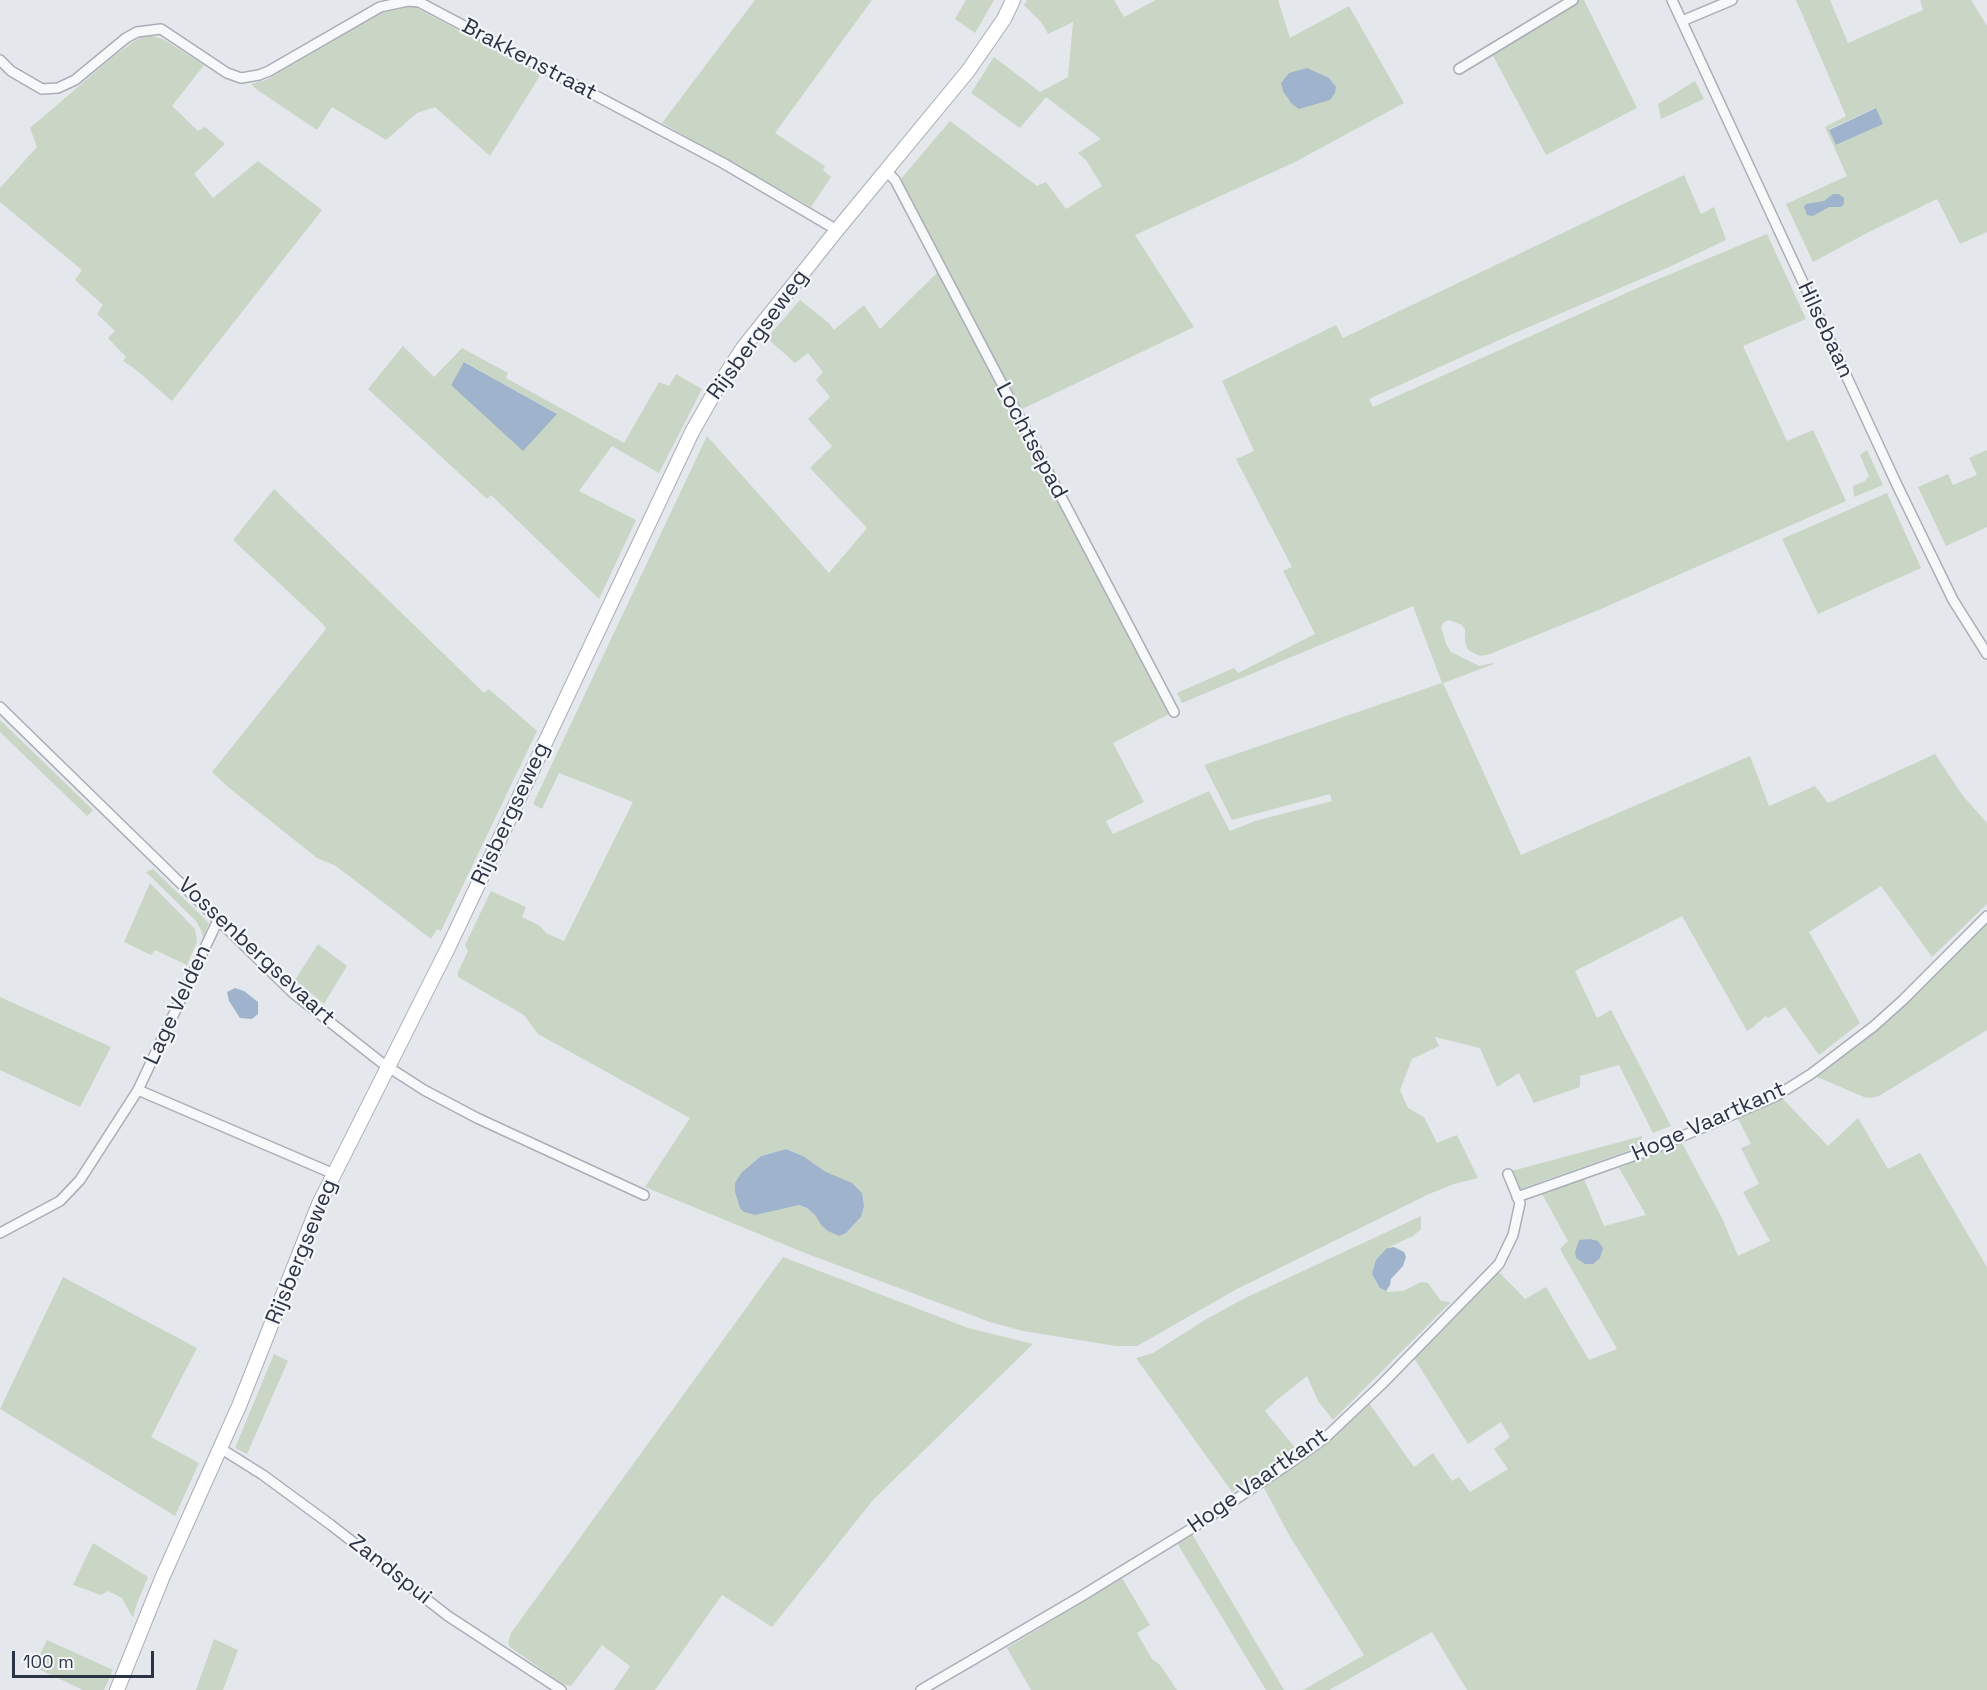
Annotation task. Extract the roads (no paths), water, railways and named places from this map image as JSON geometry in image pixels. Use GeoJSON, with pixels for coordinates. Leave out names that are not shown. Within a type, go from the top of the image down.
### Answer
{"type":"FeatureCollection","features":[{"type":"Feature","properties":{"kind":"main road","name":"Rijsbergseweg"},"geometry":{"type":"LineString","coordinates":[[117,1690],[163,1576],[253,1370],[306,1234],[438,967],[692,432],[743,348],[968,71],[1004,19],[1013,0]]}},
{"type":"Feature","properties":{"kind":"street"},"geometry":{"type":"LineString","coordinates":[[1459,69],[1573,0]]}},
{"type":"Feature","properties":{"kind":"street","name":"Hilsebaan"},"geometry":{"type":"LineString","coordinates":[[1672,0],[1897,485],[1953,600],[1987,654]]}},
{"type":"Feature","properties":{"kind":"street"},"geometry":{"type":"LineString","coordinates":[[1682,21],[1732,0]]}},
{"type":"Feature","properties":{"kind":"street","name":"Brakkenstraat"},"geometry":{"type":"LineString","coordinates":[[0,60],[11,71],[42,89],[58,88],[75,80],[131,35],[161,29],[227,73],[241,78],[269,71],[380,7],[408,1],[419,2],[723,163],[837,230]]}},
{"type":"Feature","properties":{"kind":"street","name":"Lochtsepad"},"geometry":{"type":"LineString","coordinates":[[887,172],[900,190],[1174,712]]}},
{"type":"Feature","properties":{"kind":"street","name":"Vossenbergsevaart"},"geometry":{"type":"LineString","coordinates":[[0,706],[293,993],[388,1066],[419,1088],[477,1118],[644,1195]]}},
{"type":"Feature","properties":{"kind":"street","name":"Hoge Vaartkant"},"geometry":{"type":"LineString","coordinates":[[1517,1197],[1650,1150],[1776,1096],[1811,1074],[1874,1026],[1987,916]]}},
{"type":"Feature","properties":{"kind":"street","name":"Lage Velden"},"geometry":{"type":"LineString","coordinates":[[0,1233],[60,1201],[70,1192],[138,1090],[218,920]]}},
{"type":"Feature","properties":{"kind":"street"},"geometry":{"type":"LineString","coordinates":[[138,1090],[334,1174]]}},
{"type":"Feature","properties":{"kind":"street","name":"Hoge Vaartkant"},"geometry":{"type":"LineString","coordinates":[[921,1690],[1194,1527],[1324,1438],[1381,1385],[1499,1264],[1513,1235],[1520,1203],[1508,1174]]}},
{"type":"Feature","properties":{"kind":"street","name":"Zandspui"},"geometry":{"type":"LineString","coordinates":[[220,1448],[263,1475],[332,1525],[448,1616],[561,1690]]}},
{"type":"Feature","properties":{"kind":"water"},"geometry":{"type":"Polygon","coordinates":[[[1307,68],[1329,78],[1336,87],[1335,93],[1330,100],[1299,109],[1292,104],[1283,91],[1281,83],[1289,73],[1307,68]]]}},
{"type":"Feature","properties":{"kind":"water"},"geometry":{"type":"Polygon","coordinates":[[[1876,108],[1883,124],[1836,145],[1829,130],[1876,108]]]}},
{"type":"Feature","properties":{"kind":"water"},"geometry":{"type":"Polygon","coordinates":[[[1833,194],[1839,194],[1844,198],[1844,204],[1841,207],[1829,207],[1813,216],[1807,215],[1804,207],[1806,204],[1824,201],[1833,194]]]}},
{"type":"Feature","properties":{"kind":"water"},"geometry":{"type":"Polygon","coordinates":[[[464,362],[557,414],[523,451],[451,385],[464,362]]]}},
{"type":"Feature","properties":{"kind":"water"},"geometry":{"type":"Polygon","coordinates":[[[235,988],[244,991],[258,1002],[258,1014],[252,1019],[240,1018],[229,1001],[227,992],[235,988]]]}},
{"type":"Feature","properties":{"kind":"water"},"geometry":{"type":"Polygon","coordinates":[[[786,1149],[803,1156],[826,1172],[852,1183],[862,1193],[864,1206],[861,1217],[846,1233],[839,1236],[828,1231],[815,1215],[799,1205],[755,1215],[744,1212],[740,1208],[735,1183],[742,1172],[761,1156],[786,1149]]]}},
{"type":"Feature","properties":{"kind":"water"},"geometry":{"type":"Polygon","coordinates":[[[1579,1240],[1598,1241],[1603,1248],[1600,1258],[1593,1264],[1585,1264],[1576,1258],[1575,1252],[1579,1240]]]}},
{"type":"Feature","properties":{"kind":"water"},"geometry":{"type":"Polygon","coordinates":[[[1394,1247],[1404,1252],[1406,1257],[1403,1266],[1391,1279],[1386,1291],[1380,1288],[1372,1274],[1376,1260],[1387,1248],[1394,1247]]]}}]}
